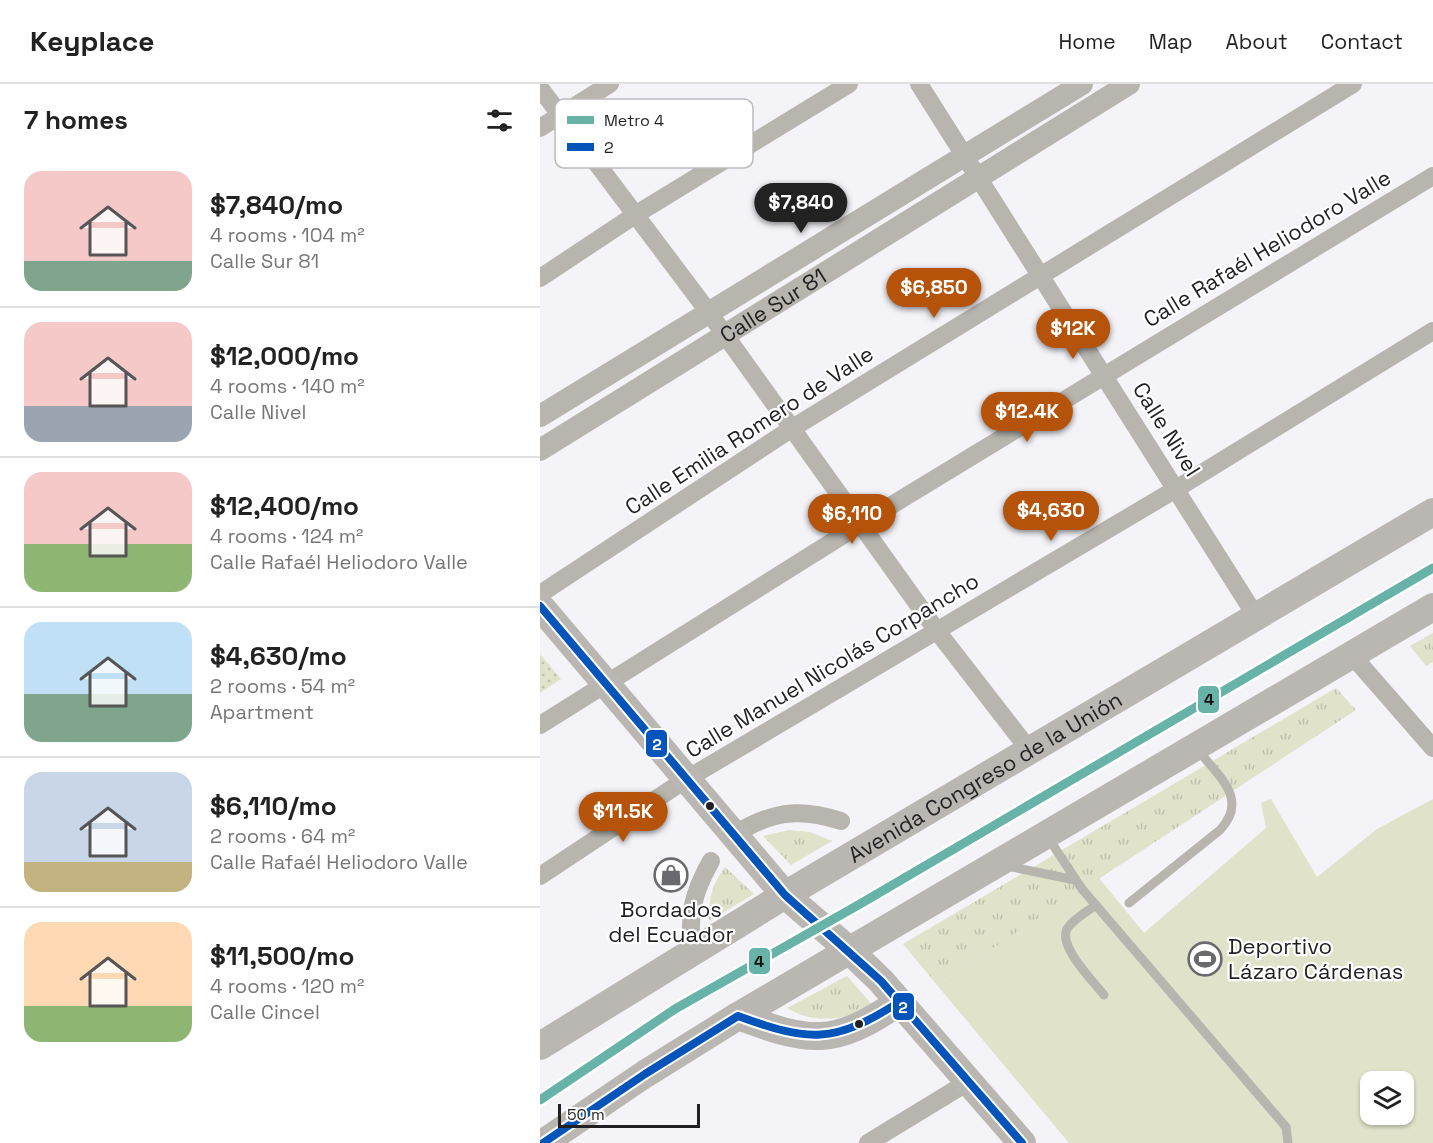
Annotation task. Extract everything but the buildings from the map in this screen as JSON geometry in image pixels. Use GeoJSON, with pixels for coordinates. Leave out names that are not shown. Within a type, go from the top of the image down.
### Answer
{"type":"FeatureCollection","features":[{"type":"Feature","properties":{"kind":"main road","name":"Avenida Congreso de la Unión"},"geometry":{"type":"LineString","coordinates":[[540,1046],[784,895],[1257,618],[1433,512]]}},
{"type":"Feature","properties":{"kind":"main road"},"geometry":{"type":"LineString","coordinates":[[540,606],[784,895],[849,950],[1022,1143]]}},
{"type":"Feature","properties":{"kind":"main road"},"geometry":{"type":"LineString","coordinates":[[543,1143],[645,1074],[738,1016],[1433,607]]}},
{"type":"Feature","properties":{"kind":"main road"},"geometry":{"type":"LineString","coordinates":[[738,1016],[792,1034],[838,1035],[871,1021],[898,1002]]}},
{"type":"Feature","properties":{"kind":"street"},"geometry":{"type":"LineString","coordinates":[[586,99],[610,84]]}},
{"type":"Feature","properties":{"kind":"street"},"geometry":{"type":"LineString","coordinates":[[753,143],[849,84]]}},
{"type":"Feature","properties":{"kind":"street","name":"Calle Nivel"},"geometry":{"type":"LineString","coordinates":[[919,84],[1257,618]]}},
{"type":"Feature","properties":{"kind":"street","name":"Calle Sur 81"},"geometry":{"type":"LineString","coordinates":[[540,416],[710,314],[1082,84]]}},
{"type":"Feature","properties":{"kind":"street","name":"Calle Sur 81"},"geometry":{"type":"LineString","coordinates":[[540,450],[1129,84]]}},
{"type":"Feature","properties":{"kind":"street","name":"Calle Emilia Romero de Valle"},"geometry":{"type":"LineString","coordinates":[[540,594],[791,429],[1353,84]]}},
{"type":"Feature","properties":{"kind":"street"},"geometry":{"type":"LineString","coordinates":[[540,88],[555,108]]}},
{"type":"Feature","properties":{"kind":"street"},"geometry":{"type":"LineString","coordinates":[[540,128],[555,118]]}},
{"type":"Feature","properties":{"kind":"street"},"geometry":{"type":"LineString","coordinates":[[599,168],[710,314],[937,631],[1030,751]]}},
{"type":"Feature","properties":{"kind":"street"},"geometry":{"type":"LineString","coordinates":[[540,278],[713,168]]}},
{"type":"Feature","properties":{"kind":"street","name":"Calle Rafaél Heliodoro Valle"},"geometry":{"type":"LineString","coordinates":[[540,725],[859,525],[1433,176]]}},
{"type":"Feature","properties":{"kind":"street","name":"Calle Manuel Nicolás Corpancho"},"geometry":{"type":"LineString","coordinates":[[540,876],[685,780],[1176,489],[1433,331]]}},
{"type":"Feature","properties":{"kind":"street"},"geometry":{"type":"LineString","coordinates":[[1351,654],[1433,748]]}},
{"type":"Feature","properties":{"kind":"street"},"geometry":{"type":"LineString","coordinates":[[733,835],[760,819],[794,812],[823,815],[841,821]]}},
{"type":"Feature","properties":{"kind":"street"},"geometry":{"type":"LineString","coordinates":[[694,951],[689,930],[693,901],[711,861]]}},
{"type":"Feature","properties":{"kind":"street"},"geometry":{"type":"LineString","coordinates":[[868,1143],[968,1082]]}},
{"type":"Feature","properties":{"kind":"lane"},"geometry":{"type":"LineString","coordinates":[[1130,903],[1232,818],[1234,803],[1229,790],[1195,746]]}},
{"type":"Feature","properties":{"kind":"lane"},"geometry":{"type":"LineString","coordinates":[[1046,834],[1075,880],[1286,1127],[1288,1143]]}},
{"type":"Feature","properties":{"kind":"lane"},"geometry":{"type":"LineString","coordinates":[[995,864],[1075,880]]}},
{"type":"Feature","properties":{"kind":"lane"},"geometry":{"type":"LineString","coordinates":[[1096,905],[1066,930],[1065,941],[1069,950],[1104,995]]}},
{"type":"Feature","properties":{"kind":"green space"},"geometry":{"type":"Polygon","coordinates":[[[1433,633],[1433,662],[1426,666],[1410,646],[1433,633]]]}},
{"type":"Feature","properties":{"kind":"green space"},"geometry":{"type":"Polygon","coordinates":[[[540,654],[561,679],[540,693],[540,654]]]}},
{"type":"Feature","properties":{"kind":"green space"},"geometry":{"type":"Polygon","coordinates":[[[1336,688],[1356,710],[937,985],[903,944],[1336,688]]]}},
{"type":"Feature","properties":{"kind":"green space","name":"Deportivo Lázaro Cárdenas"},"geometry":{"type":"Polygon","coordinates":[[[1271,799],[1317,877],[1377,829],[1433,799],[1433,1143],[1069,1143],[937,985],[1099,878],[1144,933],[1266,828],[1261,803],[1271,799]]]}},
{"type":"Feature","properties":{"kind":"green space"},"geometry":{"type":"Polygon","coordinates":[[[789,830],[810,832],[832,841],[791,865],[763,836],[789,830]]]}},
{"type":"Feature","properties":{"kind":"green space"},"geometry":{"type":"Polygon","coordinates":[[[725,867],[754,894],[709,921],[712,892],[725,867]]]}},
{"type":"Feature","properties":{"kind":"green space"},"geometry":{"type":"Polygon","coordinates":[[[847,976],[875,1008],[842,1017],[819,1018],[808,1017],[787,1008],[847,976]]]}},
{"type":"Feature","properties":{"kind":"metro line","name":"4"},"geometry":{"type":"LineString","coordinates":[[540,1100],[675,1009],[860,904],[1433,568]]}},
{"type":"Feature","properties":{"kind":"transit line","name":"2"},"geometry":{"type":"LineString","coordinates":[[540,606],[785,895],[881,981],[1022,1143]]}},
{"type":"Feature","properties":{"kind":"transit line","name":"2"},"geometry":{"type":"LineString","coordinates":[[543,1143],[645,1074],[738,1016],[784,1031],[821,1035],[856,1026],[899,1002]]}},
{"type":"Feature","properties":{"kind":"place","name":"Bordados del Ecuador"},"geometry":{"type":"Point","coordinates":[671,875]}},
{"type":"Feature","properties":{"kind":"place","name":"Deportivo Lázaro Cárdenas"},"geometry":{"type":"Point","coordinates":[1205,959]}}]}
